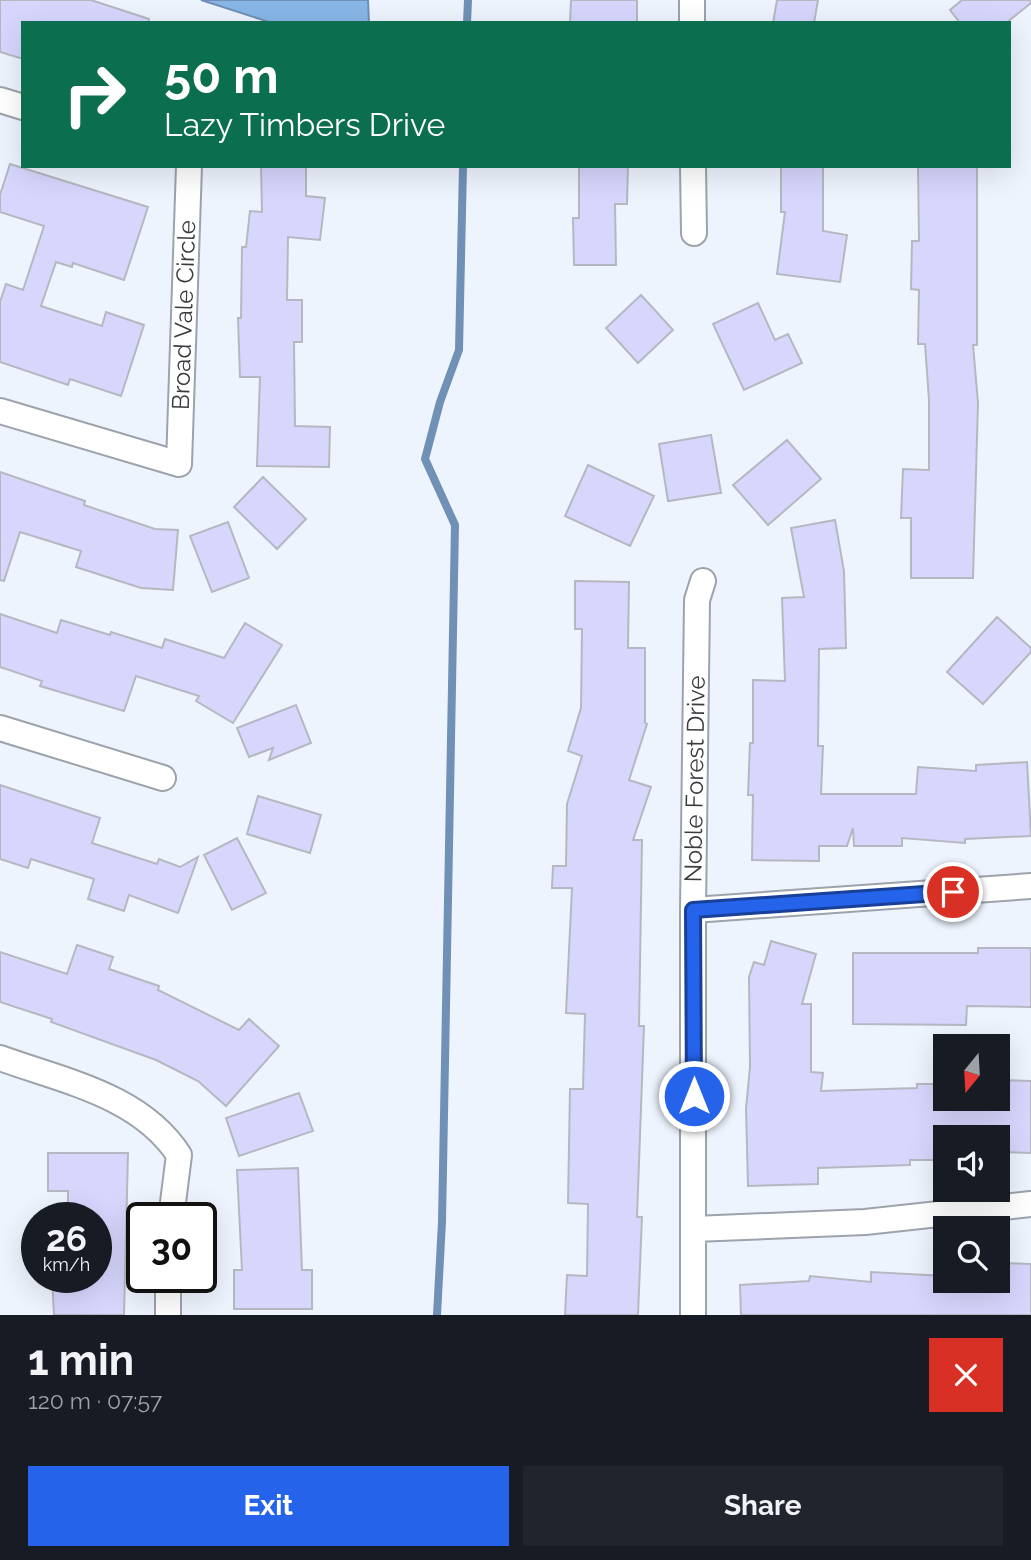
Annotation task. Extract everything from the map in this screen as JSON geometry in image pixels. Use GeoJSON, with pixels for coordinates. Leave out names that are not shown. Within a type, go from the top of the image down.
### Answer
{"type":"FeatureCollection","features":[{"type":"Feature","properties":{"kind":"street"},"geometry":{"type":"LineString","coordinates":[[692,0],[692,21]]}},
{"type":"Feature","properties":{"kind":"street"},"geometry":{"type":"LineString","coordinates":[[0,100],[21,106]]}},
{"type":"Feature","properties":{"kind":"street","name":"Broad Vale Circle"},"geometry":{"type":"LineString","coordinates":[[0,411],[179,464],[189,168]]}},
{"type":"Feature","properties":{"kind":"street"},"geometry":{"type":"LineString","coordinates":[[694,168],[694,233]]}},
{"type":"Feature","properties":{"kind":"street","name":"Noble Forest Drive"},"geometry":{"type":"LineString","coordinates":[[693,1315],[693,910],[697,600],[704,581]]}},
{"type":"Feature","properties":{"kind":"street"},"geometry":{"type":"LineString","coordinates":[[0,728],[163,778]]}},
{"type":"Feature","properties":{"kind":"street"},"geometry":{"type":"LineString","coordinates":[[693,910],[1031,886]]}},
{"type":"Feature","properties":{"kind":"street"},"geometry":{"type":"LineString","coordinates":[[0,1058],[123,1102],[167,1136],[179,1155],[173,1202]]}},
{"type":"Feature","properties":{"kind":"street"},"geometry":{"type":"LineString","coordinates":[[694,1229],[865,1222],[1031,1204]]}},
{"type":"Feature","properties":{"kind":"street"},"geometry":{"type":"LineString","coordinates":[[168,1293],[168,1315]]}},
{"type":"Feature","properties":{"kind":"water"},"geometry":{"type":"Polygon","coordinates":[[[201,0],[368,0],[369,21],[266,21],[201,0]]]}},
{"type":"Feature","properties":{"kind":"building"},"geometry":{"type":"Polygon","coordinates":[[[0,0],[91,0],[149,19],[21,21],[21,58],[0,52],[0,0]]]}},
{"type":"Feature","properties":{"kind":"building"},"geometry":{"type":"Polygon","coordinates":[[[571,0],[637,0],[637,21],[570,21],[571,0]]]}},
{"type":"Feature","properties":{"kind":"building"},"geometry":{"type":"Polygon","coordinates":[[[777,0],[818,0],[814,21],[773,21],[777,0]]]}},
{"type":"Feature","properties":{"kind":"building"},"geometry":{"type":"Polygon","coordinates":[[[962,0],[1031,0],[1031,3],[1008,21],[958,21],[950,10],[962,0]]]}},
{"type":"Feature","properties":{"kind":"building"},"geometry":{"type":"Polygon","coordinates":[[[10,164],[148,207],[124,280],[73,263],[72,267],[56,262],[41,306],[102,326],[106,312],[144,325],[121,396],[70,379],[68,385],[0,362],[0,302],[6,284],[23,290],[44,226],[0,212],[0,195],[10,164]]]}},
{"type":"Feature","properties":{"kind":"building"},"geometry":{"type":"Polygon","coordinates":[[[261,168],[306,168],[306,196],[325,198],[320,240],[288,237],[287,300],[302,300],[302,342],[294,342],[295,426],[330,427],[329,467],[257,466],[260,377],[240,377],[238,318],[241,318],[242,247],[246,247],[250,211],[262,212],[261,168]]]}},
{"type":"Feature","properties":{"kind":"building"},"geometry":{"type":"Polygon","coordinates":[[[579,168],[628,168],[627,204],[615,204],[616,265],[574,265],[573,218],[579,218],[579,168]]]}},
{"type":"Feature","properties":{"kind":"building"},"geometry":{"type":"Polygon","coordinates":[[[781,168],[823,168],[823,231],[847,235],[840,282],[777,274],[785,212],[781,212],[781,168]]]}},
{"type":"Feature","properties":{"kind":"building"},"geometry":{"type":"Polygon","coordinates":[[[918,168],[977,168],[977,345],[973,345],[978,403],[973,578],[911,578],[911,518],[901,518],[903,469],[929,470],[929,400],[925,344],[918,344],[919,290],[911,289],[912,241],[919,241],[918,168]]]}},
{"type":"Feature","properties":{"kind":"building"},"geometry":{"type":"Polygon","coordinates":[[[641,295],[673,330],[638,363],[606,328],[641,295]]]}},
{"type":"Feature","properties":{"kind":"building"},"geometry":{"type":"Polygon","coordinates":[[[758,303],[775,340],[788,334],[802,363],[744,390],[713,324],[758,303]]]}},
{"type":"Feature","properties":{"kind":"building"},"geometry":{"type":"Polygon","coordinates":[[[711,435],[721,493],[668,501],[659,444],[711,435]]]}},
{"type":"Feature","properties":{"kind":"building"},"geometry":{"type":"Polygon","coordinates":[[[787,440],[821,479],[768,525],[733,485],[787,440]]]}},
{"type":"Feature","properties":{"kind":"building"},"geometry":{"type":"Polygon","coordinates":[[[588,465],[654,496],[630,546],[565,516],[588,465]]]}},
{"type":"Feature","properties":{"kind":"building"},"geometry":{"type":"Polygon","coordinates":[[[0,472],[85,501],[84,505],[155,529],[178,530],[173,590],[141,588],[76,567],[81,551],[20,532],[4,581],[0,580],[0,472]]]}},
{"type":"Feature","properties":{"kind":"building"},"geometry":{"type":"Polygon","coordinates":[[[263,477],[306,519],[277,549],[234,507],[263,477]]]}},
{"type":"Feature","properties":{"kind":"building"},"geometry":{"type":"Polygon","coordinates":[[[835,520],[844,571],[846,648],[819,649],[818,746],[823,746],[821,794],[916,794],[918,767],[976,771],[976,765],[1027,762],[1031,836],[965,839],[965,843],[902,838],[902,846],[854,846],[853,828],[847,846],[819,846],[819,861],[752,860],[753,795],[748,795],[750,743],[753,743],[753,680],[785,681],[782,598],[804,597],[791,528],[835,520]]]}},
{"type":"Feature","properties":{"kind":"building"},"geometry":{"type":"Polygon","coordinates":[[[228,522],[249,578],[212,592],[190,536],[228,522]]]}},
{"type":"Feature","properties":{"kind":"building"},"geometry":{"type":"Polygon","coordinates":[[[575,581],[629,582],[628,648],[645,648],[647,724],[629,780],[651,787],[633,840],[642,840],[639,1026],[644,1026],[637,1217],[642,1217],[638,1315],[565,1315],[567,1275],[587,1276],[588,1204],[568,1203],[570,1089],[583,1089],[585,1014],[566,1013],[572,888],[552,888],[553,866],[566,866],[567,804],[582,756],[568,751],[581,708],[582,629],[575,629],[575,581]]]}},
{"type":"Feature","properties":{"kind":"building"},"geometry":{"type":"Polygon","coordinates":[[[0,614],[57,633],[61,620],[162,648],[165,639],[224,658],[245,623],[282,645],[233,723],[196,701],[199,696],[136,676],[124,711],[40,686],[42,681],[0,667],[0,614]]]}},
{"type":"Feature","properties":{"kind":"building"},"geometry":{"type":"Polygon","coordinates":[[[997,617],[1031,648],[1031,652],[983,704],[947,672],[997,617]]]}},
{"type":"Feature","properties":{"kind":"building"},"geometry":{"type":"Polygon","coordinates":[[[296,705],[311,743],[269,760],[273,748],[249,757],[237,728],[296,705]]]}},
{"type":"Feature","properties":{"kind":"building"},"geometry":{"type":"Polygon","coordinates":[[[0,785],[100,818],[92,843],[157,864],[159,859],[180,867],[198,857],[178,913],[129,895],[124,911],[88,899],[94,879],[31,859],[28,868],[0,859],[0,785]]]}},
{"type":"Feature","properties":{"kind":"building"},"geometry":{"type":"Polygon","coordinates":[[[258,796],[321,815],[310,853],[247,834],[258,796]]]}},
{"type":"Feature","properties":{"kind":"building"},"geometry":{"type":"Polygon","coordinates":[[[237,838],[266,893],[232,910],[204,855],[237,838]]]}},
{"type":"Feature","properties":{"kind":"building"},"geometry":{"type":"Polygon","coordinates":[[[771,941],[816,954],[802,1004],[811,1004],[811,1072],[823,1073],[821,1091],[917,1088],[917,1084],[933,1084],[933,1111],[1010,1111],[1010,1080],[1031,1081],[1031,1153],[1010,1152],[1010,1125],[933,1125],[933,1160],[910,1160],[910,1165],[818,1168],[818,1184],[748,1186],[746,1109],[750,1067],[749,977],[754,962],[764,965],[771,941]]]}},
{"type":"Feature","properties":{"kind":"building"},"geometry":{"type":"Polygon","coordinates":[[[77,945],[113,957],[109,969],[159,986],[158,990],[239,1030],[249,1019],[279,1046],[226,1106],[198,1081],[156,1060],[51,1022],[52,1019],[0,1002],[0,952],[67,974],[77,945]]]}},
{"type":"Feature","properties":{"kind":"building"},"geometry":{"type":"Polygon","coordinates":[[[978,948],[1031,948],[1031,1007],[967,1006],[966,1025],[853,1024],[853,953],[978,953],[978,948]]]}},
{"type":"Feature","properties":{"kind":"building"},"geometry":{"type":"Polygon","coordinates":[[[299,1093],[313,1131],[239,1156],[226,1118],[299,1093]]]}},
{"type":"Feature","properties":{"kind":"building"},"geometry":{"type":"Polygon","coordinates":[[[48,1153],[128,1153],[124,1315],[54,1315],[53,1293],[112,1293],[112,1202],[68,1202],[68,1191],[48,1191],[48,1153]]]}},
{"type":"Feature","properties":{"kind":"building"},"geometry":{"type":"Polygon","coordinates":[[[298,1168],[302,1270],[312,1270],[312,1309],[234,1309],[234,1270],[242,1270],[237,1170],[298,1168]]]}},
{"type":"Feature","properties":{"kind":"building"},"geometry":{"type":"Polygon","coordinates":[[[1010,1263],[1031,1264],[1031,1315],[741,1315],[740,1285],[809,1281],[810,1276],[871,1282],[871,1272],[933,1275],[933,1293],[1010,1293],[1010,1263]]]}},
{"type":"Feature","properties":{"kind":"waterway"},"geometry":{"type":"LineString","coordinates":[[467,21],[468,0]]}},
{"type":"Feature","properties":{"kind":"waterway"},"geometry":{"type":"LineString","coordinates":[[437,1315],[442,1222],[455,525],[425,459],[440,402],[459,350],[463,168]]}},
{"type":"Feature","properties":{"kind":"route"},"geometry":{"type":"LineString","coordinates":[[694,1096],[693,910],[953,892]]}}]}
